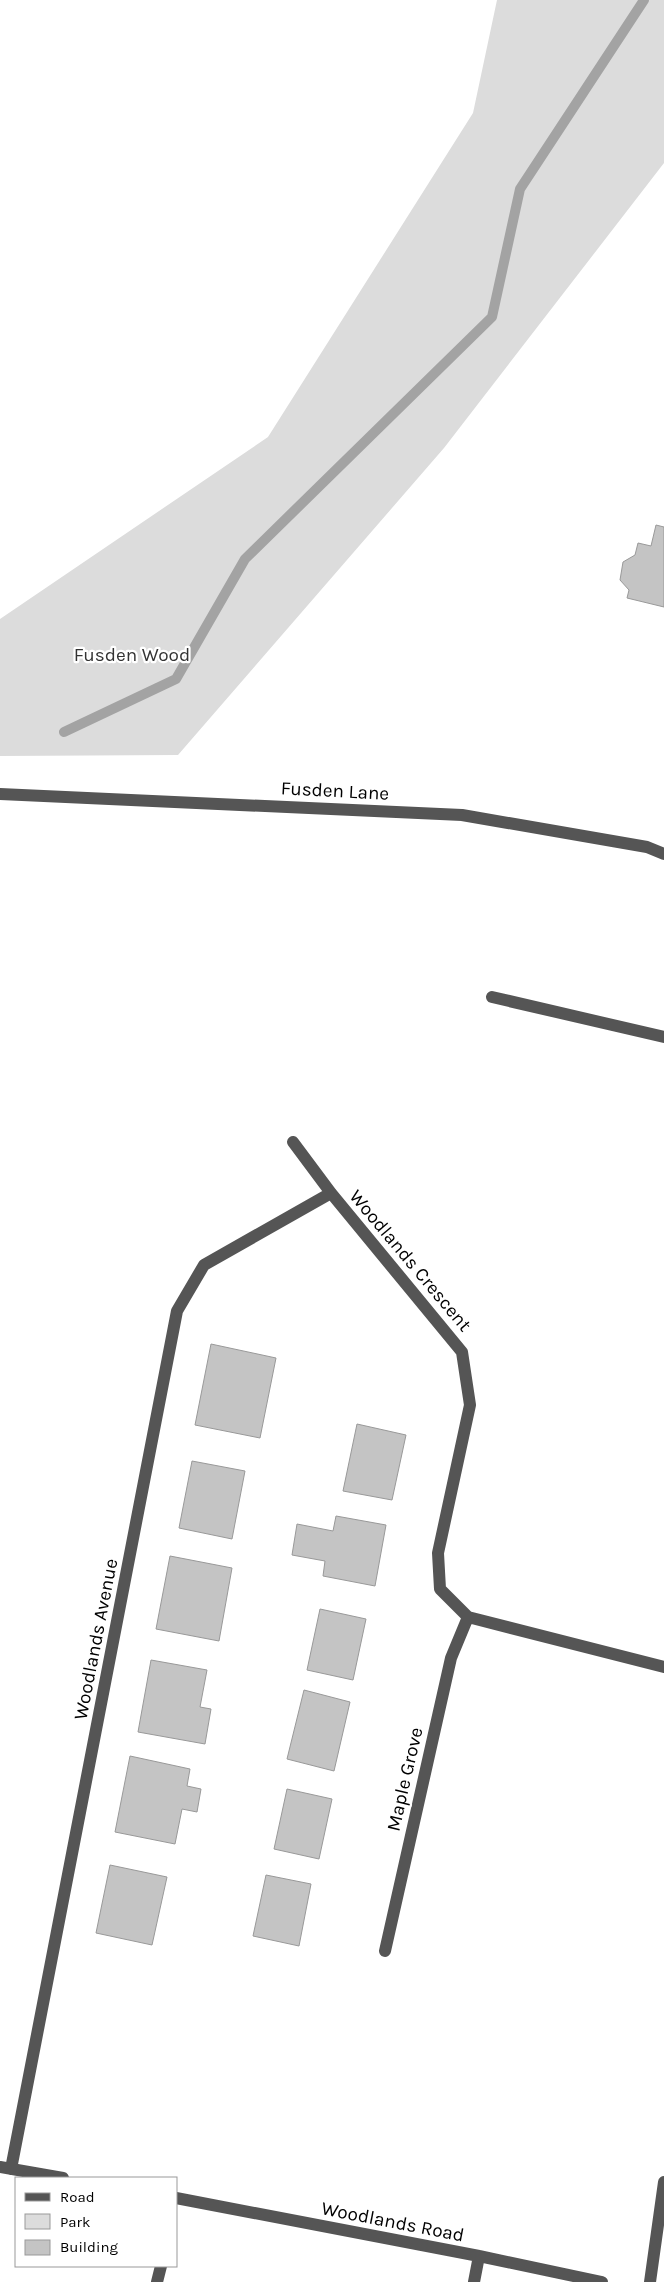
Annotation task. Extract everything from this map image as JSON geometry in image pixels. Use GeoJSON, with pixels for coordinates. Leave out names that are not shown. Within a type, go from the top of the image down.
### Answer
{"type":"FeatureCollection","features":[{"type":"Feature","properties":{"kind":"street","name":"Fusden Lane"},"geometry":{"type":"LineString","coordinates":[[0,794],[462,815],[647,847],[664,854]]}},
{"type":"Feature","properties":{"kind":"street"},"geometry":{"type":"LineString","coordinates":[[492,997],[664,1037]]}},
{"type":"Feature","properties":{"kind":"street","name":"Woodlands Crescent"},"geometry":{"type":"LineString","coordinates":[[293,1142],[331,1193],[462,1352],[470,1405],[438,1553],[440,1589],[468,1617]]}},
{"type":"Feature","properties":{"kind":"street","name":"Woodlands Avenue"},"geometry":{"type":"LineString","coordinates":[[6,2168],[177,1311],[204,1265],[331,1193]]}},
{"type":"Feature","properties":{"kind":"street"},"geometry":{"type":"LineString","coordinates":[[468,1617],[664,1667]]}},
{"type":"Feature","properties":{"kind":"street","name":"Maple Grove"},"geometry":{"type":"LineString","coordinates":[[385,1951],[451,1658],[468,1617]]}},
{"type":"Feature","properties":{"kind":"street"},"geometry":{"type":"LineString","coordinates":[[6,2168],[57,2177]]}},
{"type":"Feature","properties":{"kind":"street"},"geometry":{"type":"LineString","coordinates":[[650,2282],[664,2182]]}},
{"type":"Feature","properties":{"kind":"street","name":"Woodlands Road"},"geometry":{"type":"LineString","coordinates":[[178,2198],[479,2256],[602,2282]]}},
{"type":"Feature","properties":{"kind":"street"},"geometry":{"type":"LineString","coordinates":[[474,2282],[479,2256]]}},
{"type":"Feature","properties":{"kind":"street"},"geometry":{"type":"LineString","coordinates":[[158,2282],[161,2267]]}},
{"type":"Feature","properties":{"kind":"green space","name":"Fusden Wood"},"geometry":{"type":"Polygon","coordinates":[[[497,0],[664,0],[664,163],[444,448],[178,755],[0,756],[0,619],[268,437],[473,113],[497,0]]]}},
{"type":"Feature","properties":{"kind":"building"},"geometry":{"type":"Polygon","coordinates":[[[656,525],[664,527],[664,607],[627,598],[629,590],[620,580],[623,562],[635,555],[638,543],[651,546],[656,525]]]}},
{"type":"Feature","properties":{"kind":"building"},"geometry":{"type":"Polygon","coordinates":[[[211,1344],[276,1358],[260,1438],[195,1425],[211,1344]]]}},
{"type":"Feature","properties":{"kind":"building"},"geometry":{"type":"Polygon","coordinates":[[[357,1424],[406,1435],[392,1500],[343,1491],[357,1424]]]}},
{"type":"Feature","properties":{"kind":"building"},"geometry":{"type":"Polygon","coordinates":[[[192,1461],[245,1471],[232,1539],[179,1528],[192,1461]]]}},
{"type":"Feature","properties":{"kind":"building"},"geometry":{"type":"Polygon","coordinates":[[[336,1516],[386,1525],[375,1586],[323,1576],[325,1561],[292,1555],[297,1524],[333,1531],[336,1516]]]}},
{"type":"Feature","properties":{"kind":"building"},"geometry":{"type":"Polygon","coordinates":[[[170,1556],[232,1568],[219,1641],[156,1629],[170,1556]]]}},
{"type":"Feature","properties":{"kind":"building"},"geometry":{"type":"Polygon","coordinates":[[[320,1609],[366,1619],[353,1680],[307,1670],[320,1609]]]}},
{"type":"Feature","properties":{"kind":"building"},"geometry":{"type":"Polygon","coordinates":[[[151,1660],[207,1670],[200,1707],[211,1709],[205,1744],[138,1732],[151,1660]]]}},
{"type":"Feature","properties":{"kind":"building"},"geometry":{"type":"Polygon","coordinates":[[[304,1690],[350,1702],[334,1771],[287,1759],[304,1690]]]}},
{"type":"Feature","properties":{"kind":"building"},"geometry":{"type":"Polygon","coordinates":[[[130,1756],[190,1769],[187,1786],[201,1789],[197,1812],[182,1809],[175,1844],[115,1832],[130,1756]]]}},
{"type":"Feature","properties":{"kind":"building"},"geometry":{"type":"Polygon","coordinates":[[[287,1789],[332,1799],[319,1859],[274,1849],[287,1789]]]}},
{"type":"Feature","properties":{"kind":"building"},"geometry":{"type":"Polygon","coordinates":[[[110,1865],[167,1877],[152,1945],[96,1933],[110,1865]]]}},
{"type":"Feature","properties":{"kind":"building"},"geometry":{"type":"Polygon","coordinates":[[[266,1875],[311,1884],[299,1946],[253,1936],[266,1875]]]}},
{"type":"Feature","properties":{"kind":"waterway"},"geometry":{"type":"LineString","coordinates":[[64,732],[176,679],[245,559],[492,317],[520,189],[644,0]]}}]}
